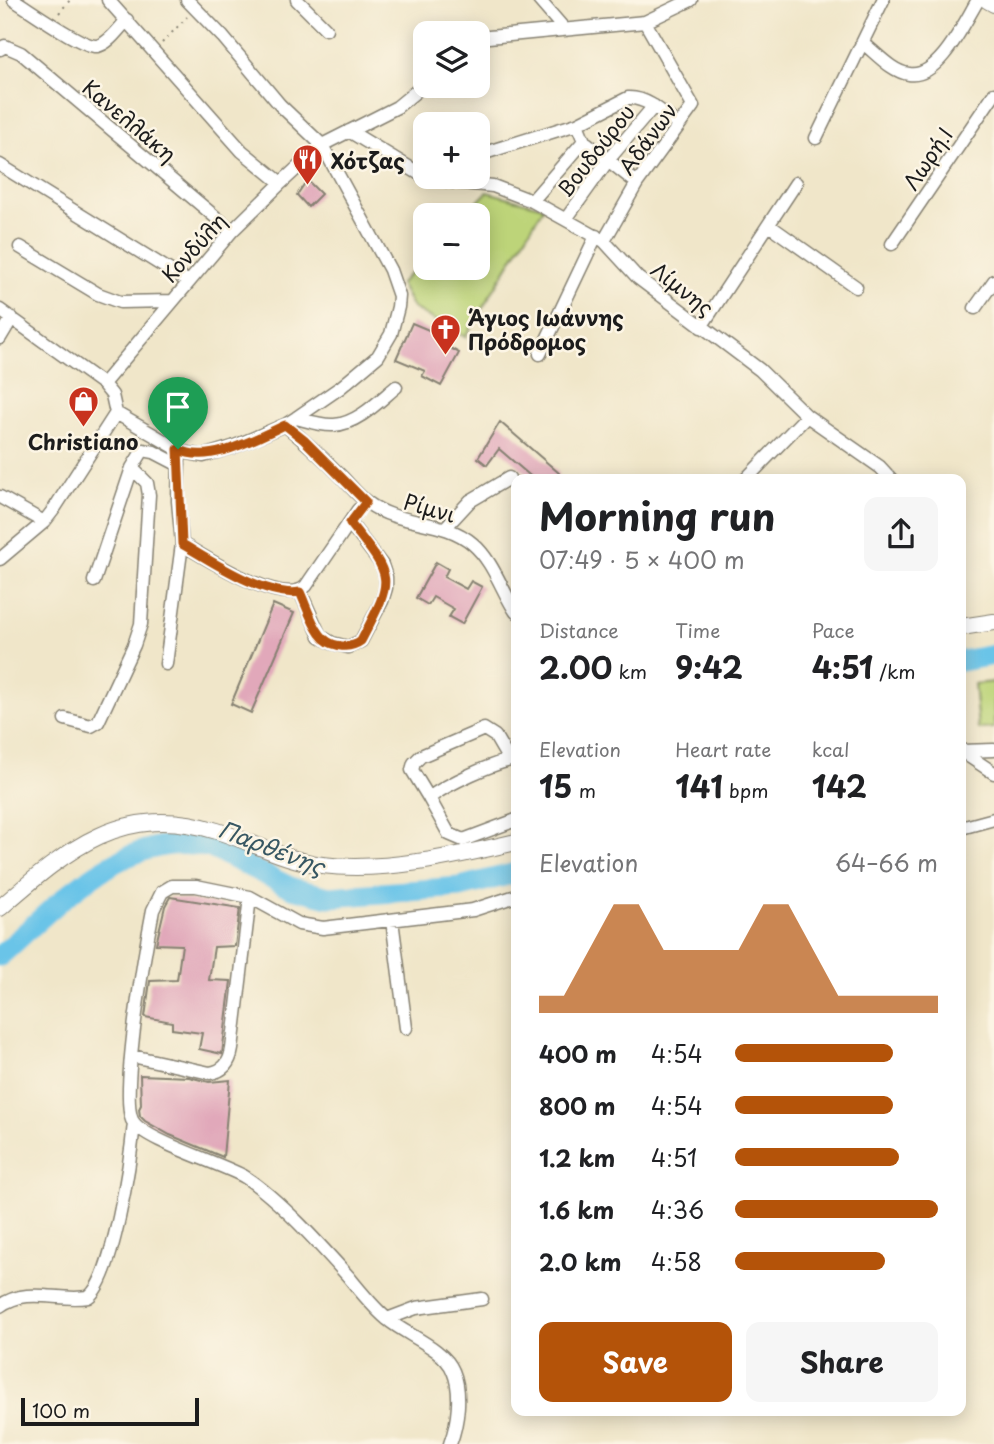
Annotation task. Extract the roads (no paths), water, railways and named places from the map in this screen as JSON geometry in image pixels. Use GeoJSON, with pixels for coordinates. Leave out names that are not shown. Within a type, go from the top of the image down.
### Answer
{"type":"FeatureCollection","features":[{"type":"Feature","properties":{"kind":"main road"},"geometry":{"type":"LineString","coordinates":[[987,0],[994,4]]}},
{"type":"Feature","properties":{"kind":"main road"},"geometry":{"type":"LineString","coordinates":[[966,626],[994,622]]}},
{"type":"Feature","properties":{"kind":"main road"},"geometry":{"type":"LineString","coordinates":[[0,908],[59,858],[78,846],[107,832],[142,823],[196,825],[285,858],[341,867],[464,855],[511,843]]}},
{"type":"Feature","properties":{"kind":"street"},"geometry":{"type":"LineString","coordinates":[[14,0],[29,4],[51,23],[79,41],[96,47],[104,44],[127,20]]}},
{"type":"Feature","properties":{"kind":"street"},"geometry":{"type":"LineString","coordinates":[[108,0],[242,151],[281,183]]}},
{"type":"Feature","properties":{"kind":"street"},"geometry":{"type":"LineString","coordinates":[[297,0],[326,29]]}},
{"type":"Feature","properties":{"kind":"street"},"geometry":{"type":"LineString","coordinates":[[539,0],[565,30]]}},
{"type":"Feature","properties":{"kind":"street"},"geometry":{"type":"LineString","coordinates":[[490,37],[645,22],[691,0]]}},
{"type":"Feature","properties":{"kind":"street"},"geometry":{"type":"LineString","coordinates":[[816,138],[883,0]]}},
{"type":"Feature","properties":{"kind":"street"},"geometry":{"type":"LineString","coordinates":[[863,43],[894,68],[907,74],[927,70],[945,53],[978,0]]}},
{"type":"Feature","properties":{"kind":"street"},"geometry":{"type":"LineString","coordinates":[[116,413],[194,456],[233,447],[290,421],[341,387],[378,356],[391,334],[398,307],[399,296],[390,271],[322,145],[279,105],[223,37],[191,5]]}},
{"type":"Feature","properties":{"kind":"street","name":"Αδάνων"},"geometry":{"type":"LineString","coordinates":[[540,354],[600,239],[694,103],[645,22]]}},
{"type":"Feature","properties":{"kind":"street","name":"Κανελλάκη"},"geometry":{"type":"LineString","coordinates":[[0,48],[5,46],[21,53],[232,231]]}},
{"type":"Feature","properties":{"kind":"street","name":"Κονδύλη"},"geometry":{"type":"LineString","coordinates":[[103,384],[187,281],[232,231],[281,183],[322,145],[397,107],[413,94]]}},
{"type":"Feature","properties":{"kind":"street","name":"Λωρή.Ι"},"geometry":{"type":"LineString","coordinates":[[892,244],[994,94]]}},
{"type":"Feature","properties":{"kind":"street"},"geometry":{"type":"LineString","coordinates":[[490,151],[577,124],[632,97],[654,106],[678,124]]}},
{"type":"Feature","properties":{"kind":"street","name":"Βουδούρου"},"geometry":{"type":"LineString","coordinates":[[566,219],[609,159],[654,106]]}},
{"type":"Feature","properties":{"kind":"street"},"geometry":{"type":"LineString","coordinates":[[577,124],[584,141],[637,183]]}},
{"type":"Feature","properties":{"kind":"street","name":"Λίμνης"},"geometry":{"type":"LineString","coordinates":[[349,131],[413,169]]}},
{"type":"Feature","properties":{"kind":"street"},"geometry":{"type":"LineString","coordinates":[[532,201],[584,141]]}},
{"type":"Feature","properties":{"kind":"street"},"geometry":{"type":"LineString","coordinates":[[0,165],[187,281]]}},
{"type":"Feature","properties":{"kind":"street"},"geometry":{"type":"LineString","coordinates":[[701,327],[796,183]]}},
{"type":"Feature","properties":{"kind":"street","name":"Λίμνης"},"geometry":{"type":"LineString","coordinates":[[490,186],[532,201],[600,239],[638,278],[760,370],[807,416],[886,474]]}},
{"type":"Feature","properties":{"kind":"street"},"geometry":{"type":"LineString","coordinates":[[770,226],[856,287]]}},
{"type":"Feature","properties":{"kind":"street"},"geometry":{"type":"LineString","coordinates":[[20,247],[98,294],[120,302],[171,301]]}},
{"type":"Feature","properties":{"kind":"street"},"geometry":{"type":"LineString","coordinates":[[975,308],[994,281]]}},
{"type":"Feature","properties":{"kind":"street"},"geometry":{"type":"LineString","coordinates":[[0,310],[103,384],[112,395],[116,413],[44,522],[3,553]]}},
{"type":"Feature","properties":{"kind":"street"},"geometry":{"type":"LineString","coordinates":[[0,338],[12,318]]}},
{"type":"Feature","properties":{"kind":"street"},"geometry":{"type":"LineString","coordinates":[[290,421],[332,426],[342,424],[358,417],[396,387]]}},
{"type":"Feature","properties":{"kind":"street"},"geometry":{"type":"LineString","coordinates":[[751,474],[807,416]]}},
{"type":"Feature","properties":{"kind":"street","name":"Ρίμνι"},"geometry":{"type":"LineString","coordinates":[[290,421],[366,502],[394,517],[445,528],[472,542],[482,553],[511,603]]}},
{"type":"Feature","properties":{"kind":"street"},"geometry":{"type":"LineString","coordinates":[[166,664],[182,544],[178,449]]}},
{"type":"Feature","properties":{"kind":"street"},"geometry":{"type":"LineString","coordinates":[[94,581],[132,468],[144,450],[154,452],[179,466]]}},
{"type":"Feature","properties":{"kind":"street"},"geometry":{"type":"LineString","coordinates":[[65,719],[91,726],[98,722],[141,624],[149,495],[147,482],[132,468]]}},
{"type":"Feature","properties":{"kind":"street"},"geometry":{"type":"LineString","coordinates":[[445,528],[471,501],[509,478]]}},
{"type":"Feature","properties":{"kind":"street"},"geometry":{"type":"LineString","coordinates":[[0,497],[44,522]]}},
{"type":"Feature","properties":{"kind":"street"},"geometry":{"type":"LineString","coordinates":[[182,544],[244,579],[291,593],[300,592],[366,502]]}},
{"type":"Feature","properties":{"kind":"street"},"geometry":{"type":"LineString","coordinates":[[300,592],[320,636],[332,643],[348,647],[361,641],[382,601],[386,576],[382,565],[350,523]]}},
{"type":"Feature","properties":{"kind":"street"},"geometry":{"type":"LineString","coordinates":[[511,756],[495,736],[484,729],[421,756],[414,763],[412,770],[449,834],[463,840],[511,822]]}},
{"type":"Feature","properties":{"kind":"street"},"geometry":{"type":"LineString","coordinates":[[966,751],[994,750]]}},
{"type":"Feature","properties":{"kind":"street"},"geometry":{"type":"LineString","coordinates":[[966,754],[994,773]]}},
{"type":"Feature","properties":{"kind":"street"},"geometry":{"type":"LineString","coordinates":[[429,797],[449,785],[511,760]]}},
{"type":"Feature","properties":{"kind":"street"},"geometry":{"type":"LineString","coordinates":[[966,827],[994,819]]}},
{"type":"Feature","properties":{"kind":"street"},"geometry":{"type":"LineString","coordinates":[[0,1306],[13,1299],[34,1295],[88,1297],[97,1288],[106,1267],[128,1169],[134,1123],[130,1106],[132,1056],[147,939],[153,910],[162,892],[172,886],[187,885],[250,897],[299,924],[323,928],[474,910],[511,898]]}},
{"type":"Feature","properties":{"kind":"street"},"geometry":{"type":"LineString","coordinates":[[132,1056],[210,1073],[220,1071],[227,1064],[232,1049],[250,897]]}},
{"type":"Feature","properties":{"kind":"street"},"geometry":{"type":"LineString","coordinates":[[392,920],[407,1028]]}},
{"type":"Feature","properties":{"kind":"street"},"geometry":{"type":"LineString","coordinates":[[134,1123],[150,1135],[242,1176],[266,1193],[387,1319],[443,1358],[453,1370],[457,1386],[457,1412],[450,1444]]}},
{"type":"Feature","properties":{"kind":"street"},"geometry":{"type":"LineString","coordinates":[[387,1319],[416,1308],[482,1300]]}},
{"type":"Feature","properties":{"kind":"waterway","name":"Παρθένης"},"geometry":{"type":"LineString","coordinates":[[966,660],[994,655]]}},
{"type":"Feature","properties":{"kind":"waterway","name":"Παρθένης"},"geometry":{"type":"LineString","coordinates":[[0,956],[69,894],[95,875],[121,859],[150,849],[180,845],[211,848],[292,888],[329,897],[460,887],[511,874]]}},
{"type":"Feature","properties":{"kind":"place","name":"Χότζας"},"geometry":{"type":"Point","coordinates":[308,187]}},
{"type":"Feature","properties":{"kind":"place","name":"Άγιος Ιωάννης Πρόδρομος"},"geometry":{"type":"Point","coordinates":[445,356]}},
{"type":"Feature","properties":{"kind":"place","name":"Christiano"},"geometry":{"type":"Point","coordinates":[83,428]}}]}
